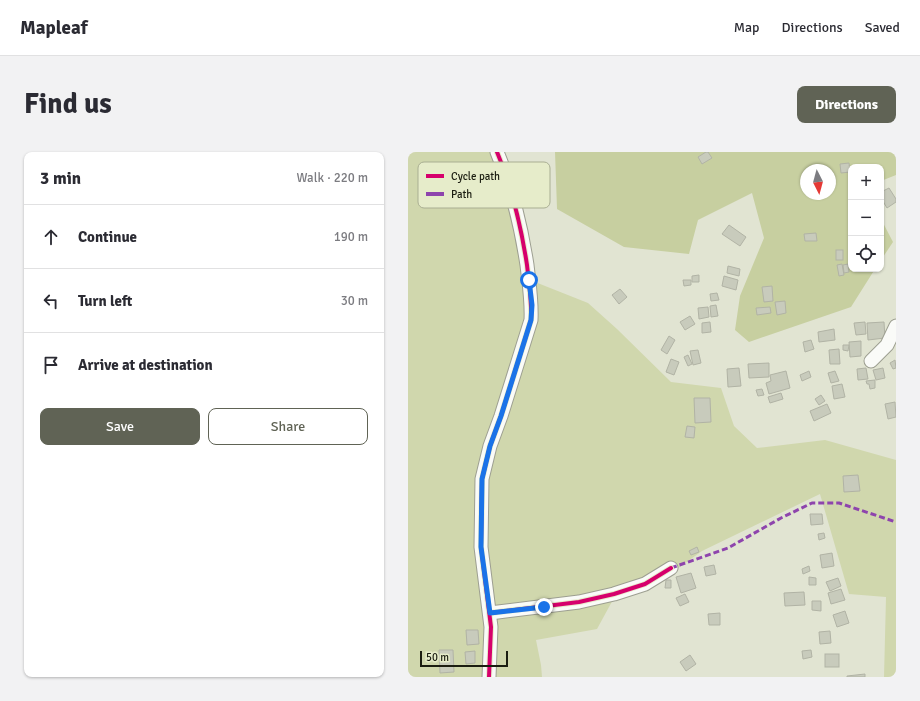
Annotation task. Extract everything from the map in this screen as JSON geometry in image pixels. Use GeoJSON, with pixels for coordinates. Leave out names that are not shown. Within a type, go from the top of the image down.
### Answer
{"type":"FeatureCollection","features":[{"type":"Feature","properties":{"kind":"street"},"geometry":{"type":"LineString","coordinates":[[497,152],[501,162]]}},
{"type":"Feature","properties":{"kind":"street"},"geometry":{"type":"LineString","coordinates":[[489,677],[490,613],[481,547],[482,479],[490,446],[531,320],[532,305],[516,208]]}},
{"type":"Feature","properties":{"kind":"street"},"geometry":{"type":"LineString","coordinates":[[871,361],[886,345],[896,326]]}},
{"type":"Feature","properties":{"kind":"street"},"geometry":{"type":"LineString","coordinates":[[490,613],[579,602],[614,594],[645,584],[671,568]]}},
{"type":"Feature","properties":{"kind":"green space"},"geometry":{"type":"Polygon","coordinates":[[[408,152],[492,152],[497,162],[418,162],[418,208],[510,208],[530,280],[588,303],[671,382],[721,388],[734,426],[757,448],[825,440],[896,460],[896,677],[884,677],[886,597],[849,594],[820,494],[702,551],[674,571],[615,596],[597,629],[536,640],[542,677],[408,677],[408,152]]]}},
{"type":"Feature","properties":{"kind":"green space"},"geometry":{"type":"Polygon","coordinates":[[[555,152],[896,152],[896,175],[884,180],[884,164],[848,164],[848,272],[873,272],[851,307],[749,342],[735,330],[740,296],[764,238],[752,193],[698,220],[689,254],[624,247],[557,209],[555,152]]]}},
{"type":"Feature","properties":{"kind":"green space"},"geometry":{"type":"Polygon","coordinates":[[[884,225],[893,242],[884,256],[884,225]]]}},
{"type":"Feature","properties":{"kind":"building"},"geometry":{"type":"Polygon","coordinates":[[[708,152],[712,158],[702,164],[698,157],[708,152]]]}},
{"type":"Feature","properties":{"kind":"building"},"geometry":{"type":"Polygon","coordinates":[[[849,163],[848,172],[841,173],[840,164],[849,163]]]}},
{"type":"Feature","properties":{"kind":"building"},"geometry":{"type":"Polygon","coordinates":[[[889,188],[896,199],[896,202],[887,208],[884,203],[884,190],[889,188]]]}},
{"type":"Feature","properties":{"kind":"building"},"geometry":{"type":"Polygon","coordinates":[[[729,225],[746,237],[740,246],[722,234],[729,225]]]}},
{"type":"Feature","properties":{"kind":"building"},"geometry":{"type":"Polygon","coordinates":[[[816,233],[817,241],[805,241],[804,234],[816,233]]]}},
{"type":"Feature","properties":{"kind":"building"},"geometry":{"type":"Polygon","coordinates":[[[836,250],[843,250],[843,260],[836,260],[836,250]]]}},
{"type":"Feature","properties":{"kind":"building"},"geometry":{"type":"Polygon","coordinates":[[[842,264],[844,275],[839,276],[837,265],[842,264]]]}},
{"type":"Feature","properties":{"kind":"building"},"geometry":{"type":"Polygon","coordinates":[[[848,264],[849,272],[844,273],[843,265],[848,264]]]}},
{"type":"Feature","properties":{"kind":"building"},"geometry":{"type":"Polygon","coordinates":[[[728,266],[740,269],[739,276],[727,273],[728,266]]]}},
{"type":"Feature","properties":{"kind":"building"},"geometry":{"type":"Polygon","coordinates":[[[699,275],[699,282],[692,282],[692,276],[699,275]]]}},
{"type":"Feature","properties":{"kind":"building"},"geometry":{"type":"Polygon","coordinates":[[[724,276],[738,280],[736,290],[722,286],[724,276]]]}},
{"type":"Feature","properties":{"kind":"building"},"geometry":{"type":"Polygon","coordinates":[[[683,280],[691,280],[691,285],[684,286],[683,280]]]}},
{"type":"Feature","properties":{"kind":"building"},"geometry":{"type":"Polygon","coordinates":[[[772,286],[773,301],[764,302],[762,287],[772,286]]]}},
{"type":"Feature","properties":{"kind":"building"},"geometry":{"type":"Polygon","coordinates":[[[620,289],[627,297],[619,304],[612,295],[620,289]]]}},
{"type":"Feature","properties":{"kind":"building"},"geometry":{"type":"Polygon","coordinates":[[[717,293],[719,300],[711,301],[710,294],[717,293]]]}},
{"type":"Feature","properties":{"kind":"building"},"geometry":{"type":"Polygon","coordinates":[[[785,301],[786,313],[777,315],[775,302],[785,301]]]}},
{"type":"Feature","properties":{"kind":"building"},"geometry":{"type":"Polygon","coordinates":[[[716,305],[718,316],[711,317],[710,306],[716,305]]]}},
{"type":"Feature","properties":{"kind":"building"},"geometry":{"type":"Polygon","coordinates":[[[708,307],[709,317],[699,319],[698,308],[708,307]]]}},
{"type":"Feature","properties":{"kind":"building"},"geometry":{"type":"Polygon","coordinates":[[[770,307],[771,313],[757,315],[756,308],[770,307]]]}},
{"type":"Feature","properties":{"kind":"building"},"geometry":{"type":"Polygon","coordinates":[[[690,316],[695,324],[685,330],[680,322],[690,316]]]}},
{"type":"Feature","properties":{"kind":"building"},"geometry":{"type":"Polygon","coordinates":[[[710,322],[711,332],[702,333],[702,323],[710,322]]]}},
{"type":"Feature","properties":{"kind":"building"},"geometry":{"type":"Polygon","coordinates":[[[865,322],[866,334],[856,335],[854,323],[865,322]]]}},
{"type":"Feature","properties":{"kind":"building"},"geometry":{"type":"Polygon","coordinates":[[[884,322],[885,338],[868,340],[867,323],[884,322]]]}},
{"type":"Feature","properties":{"kind":"building"},"geometry":{"type":"Polygon","coordinates":[[[834,329],[835,340],[819,342],[818,332],[834,329]]]}},
{"type":"Feature","properties":{"kind":"building"},"geometry":{"type":"Polygon","coordinates":[[[669,336],[675,340],[667,354],[661,350],[669,336]]]}},
{"type":"Feature","properties":{"kind":"building"},"geometry":{"type":"Polygon","coordinates":[[[811,340],[814,349],[805,352],[803,342],[811,340]]]}},
{"type":"Feature","properties":{"kind":"building"},"geometry":{"type":"Polygon","coordinates":[[[861,341],[861,356],[850,357],[849,342],[861,341]]]}},
{"type":"Feature","properties":{"kind":"building"},"geometry":{"type":"Polygon","coordinates":[[[843,345],[849,345],[848,351],[843,350],[843,345]]]}},
{"type":"Feature","properties":{"kind":"building"},"geometry":{"type":"Polygon","coordinates":[[[839,349],[840,364],[830,364],[829,350],[839,349]]]}},
{"type":"Feature","properties":{"kind":"building"},"geometry":{"type":"Polygon","coordinates":[[[698,350],[701,363],[693,365],[690,351],[698,350]]]}},
{"type":"Feature","properties":{"kind":"building"},"geometry":{"type":"Polygon","coordinates":[[[688,355],[692,364],[688,366],[684,357],[688,355]]]}},
{"type":"Feature","properties":{"kind":"building"},"geometry":{"type":"Polygon","coordinates":[[[671,359],[679,362],[674,375],[666,372],[671,359]]]}},
{"type":"Feature","properties":{"kind":"building"},"geometry":{"type":"Polygon","coordinates":[[[895,360],[896,368],[893,369],[890,363],[895,360]]]}},
{"type":"Feature","properties":{"kind":"building"},"geometry":{"type":"Polygon","coordinates":[[[769,363],[769,377],[749,378],[748,364],[769,363]]]}},
{"type":"Feature","properties":{"kind":"building"},"geometry":{"type":"Polygon","coordinates":[[[739,368],[741,386],[728,387],[727,369],[739,368]]]}},
{"type":"Feature","properties":{"kind":"building"},"geometry":{"type":"Polygon","coordinates":[[[866,368],[868,379],[858,380],[857,369],[866,368]]]}},
{"type":"Feature","properties":{"kind":"building"},"geometry":{"type":"Polygon","coordinates":[[[883,368],[885,378],[876,380],[873,370],[883,368]]]}},
{"type":"Feature","properties":{"kind":"building"},"geometry":{"type":"Polygon","coordinates":[[[786,371],[790,388],[769,394],[766,383],[771,381],[770,375],[786,371]]]}},
{"type":"Feature","properties":{"kind":"building"},"geometry":{"type":"Polygon","coordinates":[[[809,371],[811,377],[802,381],[800,375],[809,371]]]}},
{"type":"Feature","properties":{"kind":"building"},"geometry":{"type":"Polygon","coordinates":[[[835,371],[839,381],[831,383],[828,373],[835,371]]]}},
{"type":"Feature","properties":{"kind":"building"},"geometry":{"type":"Polygon","coordinates":[[[875,380],[875,388],[870,389],[869,384],[867,384],[866,381],[875,380]]]}},
{"type":"Feature","properties":{"kind":"building"},"geometry":{"type":"Polygon","coordinates":[[[842,384],[845,397],[834,399],[832,386],[842,384]]]}},
{"type":"Feature","properties":{"kind":"building"},"geometry":{"type":"Polygon","coordinates":[[[762,389],[764,395],[758,396],[756,390],[762,389]]]}},
{"type":"Feature","properties":{"kind":"building"},"geometry":{"type":"Polygon","coordinates":[[[781,393],[783,399],[770,403],[768,397],[781,393]]]}},
{"type":"Feature","properties":{"kind":"building"},"geometry":{"type":"Polygon","coordinates":[[[821,395],[825,401],[819,405],[815,399],[821,395]]]}},
{"type":"Feature","properties":{"kind":"building"},"geometry":{"type":"Polygon","coordinates":[[[694,398],[710,398],[711,422],[695,423],[694,398]]]}},
{"type":"Feature","properties":{"kind":"building"},"geometry":{"type":"Polygon","coordinates":[[[895,402],[896,417],[888,419],[885,404],[895,402]]]}},
{"type":"Feature","properties":{"kind":"building"},"geometry":{"type":"Polygon","coordinates":[[[827,404],[831,413],[814,421],[810,411],[827,404]]]}},
{"type":"Feature","properties":{"kind":"building"},"geometry":{"type":"Polygon","coordinates":[[[687,426],[695,427],[694,438],[685,437],[687,426]]]}},
{"type":"Feature","properties":{"kind":"building"},"geometry":{"type":"Polygon","coordinates":[[[858,475],[860,491],[844,492],[843,476],[858,475]]]}},
{"type":"Feature","properties":{"kind":"building"},"geometry":{"type":"Polygon","coordinates":[[[810,514],[822,514],[823,524],[811,525],[810,514]]]}},
{"type":"Feature","properties":{"kind":"building"},"geometry":{"type":"Polygon","coordinates":[[[824,533],[825,538],[819,540],[818,534],[824,533]]]}},
{"type":"Feature","properties":{"kind":"building"},"geometry":{"type":"Polygon","coordinates":[[[697,547],[699,552],[691,555],[689,551],[697,547]]]}},
{"type":"Feature","properties":{"kind":"building"},"geometry":{"type":"Polygon","coordinates":[[[832,553],[834,566],[822,568],[820,555],[832,553]]]}},
{"type":"Feature","properties":{"kind":"building"},"geometry":{"type":"Polygon","coordinates":[[[714,565],[716,574],[706,576],[704,567],[714,565]]]}},
{"type":"Feature","properties":{"kind":"building"},"geometry":{"type":"Polygon","coordinates":[[[809,566],[810,571],[803,574],[802,569],[809,566]]]}},
{"type":"Feature","properties":{"kind":"building"},"geometry":{"type":"Polygon","coordinates":[[[691,573],[696,588],[681,593],[676,577],[691,573]]]}},
{"type":"Feature","properties":{"kind":"building"},"geometry":{"type":"Polygon","coordinates":[[[809,577],[816,578],[816,585],[809,585],[809,577]]]}},
{"type":"Feature","properties":{"kind":"building"},"geometry":{"type":"Polygon","coordinates":[[[838,578],[841,586],[830,591],[826,582],[838,578]]]}},
{"type":"Feature","properties":{"kind":"building"},"geometry":{"type":"Polygon","coordinates":[[[666,580],[671,580],[671,588],[665,588],[666,580]]]}},
{"type":"Feature","properties":{"kind":"building"},"geometry":{"type":"Polygon","coordinates":[[[841,589],[845,600],[831,604],[828,593],[841,589]]]}},
{"type":"Feature","properties":{"kind":"building"},"geometry":{"type":"Polygon","coordinates":[[[804,592],[805,605],[785,606],[784,593],[804,592]]]}},
{"type":"Feature","properties":{"kind":"building"},"geometry":{"type":"Polygon","coordinates":[[[685,594],[689,602],[680,606],[676,598],[685,594]]]}},
{"type":"Feature","properties":{"kind":"building"},"geometry":{"type":"Polygon","coordinates":[[[812,601],[821,601],[821,611],[812,610],[812,601]]]}},
{"type":"Feature","properties":{"kind":"building"},"geometry":{"type":"Polygon","coordinates":[[[845,611],[849,623],[837,627],[833,615],[845,611]]]}},
{"type":"Feature","properties":{"kind":"building"},"geometry":{"type":"Polygon","coordinates":[[[720,613],[720,625],[709,625],[708,614],[720,613]]]}},
{"type":"Feature","properties":{"kind":"building"},"geometry":{"type":"Polygon","coordinates":[[[466,630],[478,630],[479,644],[467,645],[466,630]]]}},
{"type":"Feature","properties":{"kind":"building"},"geometry":{"type":"Polygon","coordinates":[[[830,631],[831,643],[820,644],[819,632],[830,631]]]}},
{"type":"Feature","properties":{"kind":"building"},"geometry":{"type":"Polygon","coordinates":[[[439,650],[453,650],[454,672],[440,673],[439,650]]]}},
{"type":"Feature","properties":{"kind":"building"},"geometry":{"type":"Polygon","coordinates":[[[811,650],[812,657],[803,659],[802,651],[811,650]]]}},
{"type":"Feature","properties":{"kind":"building"},"geometry":{"type":"Polygon","coordinates":[[[475,651],[475,663],[466,664],[465,652],[475,651]]]}},
{"type":"Feature","properties":{"kind":"building"},"geometry":{"type":"Polygon","coordinates":[[[825,654],[839,654],[839,667],[825,667],[825,654]]]}},
{"type":"Feature","properties":{"kind":"building"},"geometry":{"type":"Polygon","coordinates":[[[690,655],[696,664],[686,671],[680,662],[690,655]]]}},
{"type":"Feature","properties":{"kind":"building"},"geometry":{"type":"Polygon","coordinates":[[[865,674],[865,677],[847,677],[847,676],[865,674]]]}},
{"type":"Feature","properties":{"kind":"marked path"},"geometry":{"type":"LineString","coordinates":[[671,568],[728,548],[781,518],[812,503],[839,503],[896,522]]}},
{"type":"Feature","properties":{"kind":"cycle path"},"geometry":{"type":"LineString","coordinates":[[497,152],[501,162]]}},
{"type":"Feature","properties":{"kind":"cycle path"},"geometry":{"type":"LineString","coordinates":[[489,677],[491,627],[481,547],[482,479],[490,446],[531,320],[527,265],[515,208]]}},
{"type":"Feature","properties":{"kind":"cycle path"},"geometry":{"type":"LineString","coordinates":[[490,613],[579,602],[614,594],[645,584],[671,568]]}},
{"type":"Feature","properties":{"kind":"route"},"geometry":{"type":"LineString","coordinates":[[529,280],[532,305],[531,320],[490,446],[482,479],[481,547],[490,613],[544,607]]}}]}
